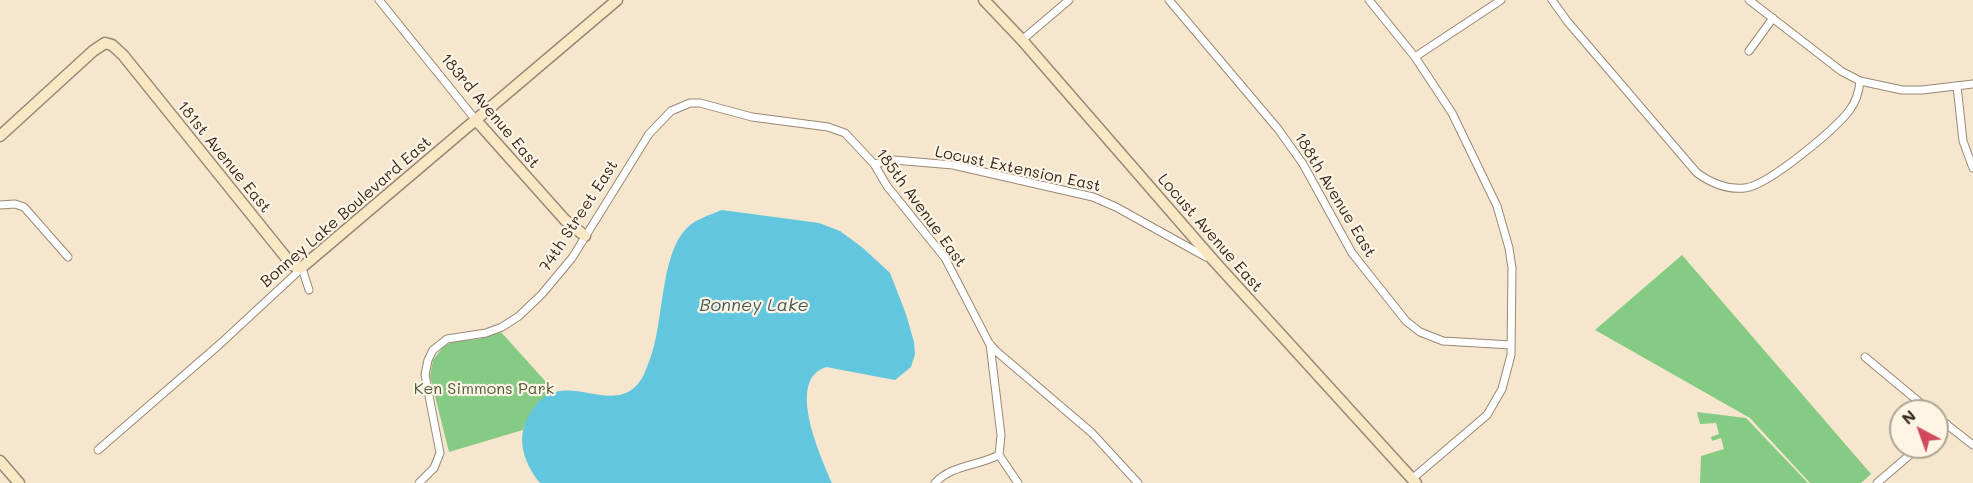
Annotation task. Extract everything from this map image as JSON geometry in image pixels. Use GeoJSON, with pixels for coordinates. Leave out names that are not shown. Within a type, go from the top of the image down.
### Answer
{"type":"FeatureCollection","features":[{"type":"Feature","properties":{"kind":"street","name":"183rd Avenue East"},"geometry":{"type":"LineString","coordinates":[[379,0],[475,119],[565,220],[585,236]]}},
{"type":"Feature","properties":{"kind":"street","name":"Bonney Lake Boulevard East"},"geometry":{"type":"LineString","coordinates":[[98,450],[220,344],[302,268],[617,0]]}},
{"type":"Feature","properties":{"kind":"street","name":"Locust Avenue East"},"geometry":{"type":"LineString","coordinates":[[984,0],[1022,40],[1214,261],[1414,481]]}},
{"type":"Feature","properties":{"kind":"street"},"geometry":{"type":"LineString","coordinates":[[1022,40],[1069,0]]}},
{"type":"Feature","properties":{"kind":"street","name":"188th Avenue East"},"geometry":{"type":"LineString","coordinates":[[1169,0],[1278,129],[1303,164],[1352,253],[1406,321],[1420,332],[1443,341],[1511,345]]}},
{"type":"Feature","properties":{"kind":"street"},"geometry":{"type":"LineString","coordinates":[[1369,0],[1415,57],[1452,113],[1503,223],[1512,268],[1511,355],[1502,389],[1487,415],[1414,481]]}},
{"type":"Feature","properties":{"kind":"street"},"geometry":{"type":"LineString","coordinates":[[1415,57],[1500,0]]}},
{"type":"Feature","properties":{"kind":"street"},"geometry":{"type":"LineString","coordinates":[[1552,0],[1567,21],[1697,173],[1708,180],[1731,187],[1746,188],[1762,183],[1793,161],[1848,112],[1858,92],[1860,81]]}},
{"type":"Feature","properties":{"kind":"street"},"geometry":{"type":"LineString","coordinates":[[1749,0],[1841,71],[1860,81],[1902,90],[1973,84]]}},
{"type":"Feature","properties":{"kind":"street"},"geometry":{"type":"LineString","coordinates":[[1749,51],[1773,18]]}},
{"type":"Feature","properties":{"kind":"street","name":"181st Avenue East"},"geometry":{"type":"LineString","coordinates":[[0,136],[93,51],[100,46],[109,44],[115,46],[288,260],[296,268],[302,268]]}},
{"type":"Feature","properties":{"kind":"street"},"geometry":{"type":"LineString","coordinates":[[1957,86],[1963,141],[1973,168]]}},
{"type":"Feature","properties":{"kind":"street","name":"74th Street East"},"geometry":{"type":"LineString","coordinates":[[419,483],[434,468],[440,453],[440,441],[425,375],[433,350],[447,339],[486,333],[511,322],[554,280],[572,258],[636,153],[660,121],[671,111],[683,105],[690,103],[706,106]]}},
{"type":"Feature","properties":{"kind":"street","name":"185th Avenue East"},"geometry":{"type":"LineString","coordinates":[[706,106],[752,117],[835,129],[845,134],[874,164],[888,186],[945,258],[989,343],[1006,361],[1092,433],[1138,483]]}},
{"type":"Feature","properties":{"kind":"street","name":"Locust Extension East"},"geometry":{"type":"LineString","coordinates":[[874,164],[894,160],[953,165],[1093,197],[1116,207],[1214,261]]}},
{"type":"Feature","properties":{"kind":"street"},"geometry":{"type":"LineString","coordinates":[[0,205],[15,204],[24,207],[68,257]]}},
{"type":"Feature","properties":{"kind":"street"},"geometry":{"type":"LineString","coordinates":[[302,268],[309,290]]}},
{"type":"Feature","properties":{"kind":"street"},"geometry":{"type":"LineString","coordinates":[[989,343],[1001,435],[999,455],[1018,483]]}},
{"type":"Feature","properties":{"kind":"street"},"geometry":{"type":"LineString","coordinates":[[1865,357],[1916,399]]}},
{"type":"Feature","properties":{"kind":"street"},"geometry":{"type":"LineString","coordinates":[[1949,426],[1973,445]]}},
{"type":"Feature","properties":{"kind":"street"},"geometry":{"type":"LineString","coordinates":[[935,483],[951,471],[988,461],[999,455]]}},
{"type":"Feature","properties":{"kind":"street"},"geometry":{"type":"LineString","coordinates":[[1877,483],[1905,459]]}},
{"type":"Feature","properties":{"kind":"street"},"geometry":{"type":"LineString","coordinates":[[0,461],[20,483]]}},
{"type":"Feature","properties":{"kind":"green space"},"geometry":{"type":"Polygon","coordinates":[[[1682,255],[1871,474],[1861,483],[1810,483],[1750,418],[1595,330],[1682,255]]]}},
{"type":"Feature","properties":{"kind":"green space","name":"Ken Simmons Park"},"geometry":{"type":"Polygon","coordinates":[[[501,332],[556,393],[535,407],[523,430],[449,452],[430,376],[433,360],[443,347],[452,342],[479,339],[501,332]]]}},
{"type":"Feature","properties":{"kind":"green space"},"geometry":{"type":"Polygon","coordinates":[[[1697,412],[1746,418],[1808,483],[1700,483],[1701,456],[1724,449],[1721,438],[1712,441],[1711,437],[1719,434],[1716,423],[1700,424],[1697,412]]]}},
{"type":"Feature","properties":{"kind":"water","name":"Bonney Lake"},"geometry":{"type":"Polygon","coordinates":[[[722,210],[819,223],[840,231],[863,248],[890,273],[914,342],[915,354],[911,367],[895,380],[826,367],[814,375],[808,387],[807,403],[814,438],[832,483],[540,483],[527,463],[522,440],[525,424],[536,404],[550,394],[564,390],[608,396],[622,394],[638,384],[650,359],[667,272],[678,241],[686,229],[694,223],[722,210]]]}}]}
